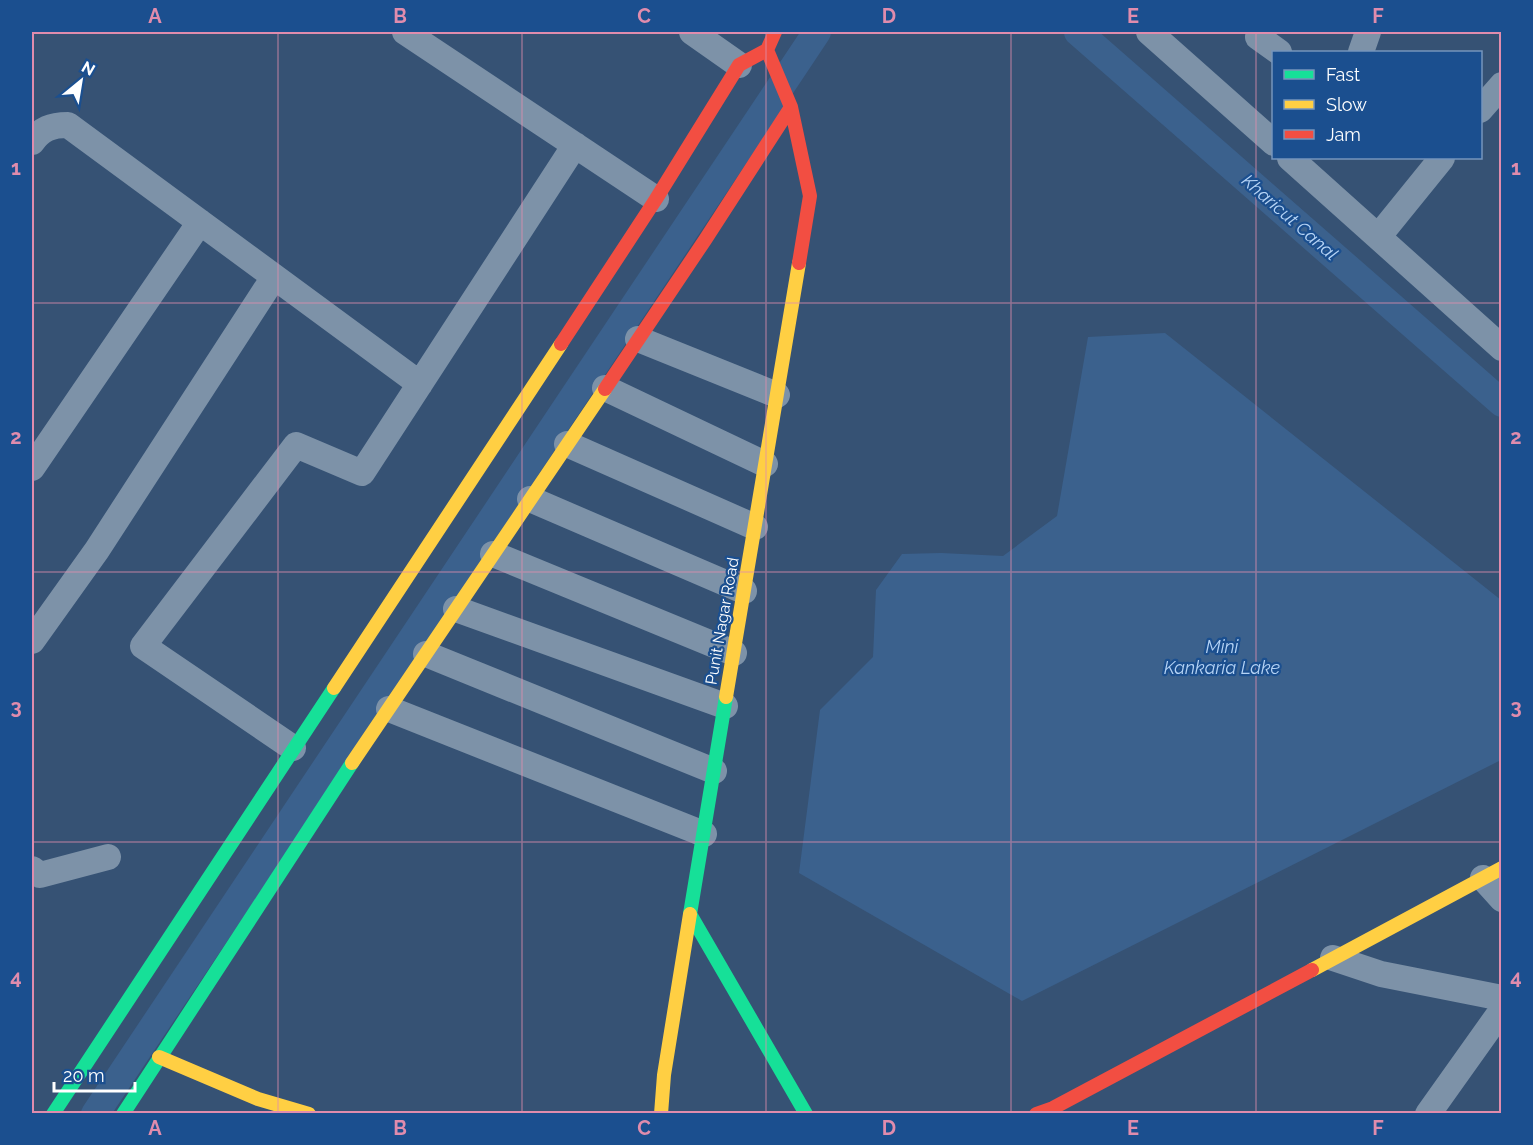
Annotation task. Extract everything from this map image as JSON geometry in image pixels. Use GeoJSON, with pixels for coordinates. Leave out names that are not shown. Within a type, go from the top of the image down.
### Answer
{"type":"FeatureCollection","features":[{"type":"Feature","properties":{"kind":"street"},"geometry":{"type":"LineString","coordinates":[[405,32],[656,199]]}},
{"type":"Feature","properties":{"kind":"street"},"geometry":{"type":"LineString","coordinates":[[692,32],[739,65]]}},
{"type":"Feature","properties":{"kind":"street"},"geometry":{"type":"LineString","coordinates":[[53,1113],[656,199],[739,65],[768,51],[775,32]]}},
{"type":"Feature","properties":{"kind":"street"},"geometry":{"type":"LineString","coordinates":[[1149,32],[1272,141]]}},
{"type":"Feature","properties":{"kind":"street"},"geometry":{"type":"LineString","coordinates":[[1361,51],[1368,32]]}},
{"type":"Feature","properties":{"kind":"street"},"geometry":{"type":"LineString","coordinates":[[1257,33],[1278,51]]}},
{"type":"Feature","properties":{"kind":"street","name":"Punit Nagar Road"},"geometry":{"type":"LineString","coordinates":[[662,1113],[664,1075],[810,196],[790,106],[768,51]]}},
{"type":"Feature","properties":{"kind":"street"},"geometry":{"type":"LineString","coordinates":[[1482,108],[1502,85]]}},
{"type":"Feature","properties":{"kind":"street"},"geometry":{"type":"LineString","coordinates":[[123,1113],[389,709],[638,339],[790,106]]}},
{"type":"Feature","properties":{"kind":"street"},"geometry":{"type":"LineString","coordinates":[[32,142],[39,132],[54,125],[68,125],[420,384]]}},
{"type":"Feature","properties":{"kind":"street"},"geometry":{"type":"LineString","coordinates":[[293,748],[143,646],[296,445],[362,473],[575,145]]}},
{"type":"Feature","properties":{"kind":"street"},"geometry":{"type":"LineString","coordinates":[[1291,159],[1502,348]]}},
{"type":"Feature","properties":{"kind":"street"},"geometry":{"type":"LineString","coordinates":[[1378,237],[1441,159]]}},
{"type":"Feature","properties":{"kind":"street"},"geometry":{"type":"LineString","coordinates":[[32,468],[200,222]]}},
{"type":"Feature","properties":{"kind":"street"},"geometry":{"type":"LineString","coordinates":[[32,641],[97,550],[274,277]]}},
{"type":"Feature","properties":{"kind":"street"},"geometry":{"type":"LineString","coordinates":[[638,339],[777,395]]}},
{"type":"Feature","properties":{"kind":"street"},"geometry":{"type":"LineString","coordinates":[[605,388],[765,464]]}},
{"type":"Feature","properties":{"kind":"street"},"geometry":{"type":"LineString","coordinates":[[567,444],[755,527]]}},
{"type":"Feature","properties":{"kind":"street"},"geometry":{"type":"LineString","coordinates":[[530,499],[744,591]]}},
{"type":"Feature","properties":{"kind":"street"},"geometry":{"type":"LineString","coordinates":[[493,554],[734,654]]}},
{"type":"Feature","properties":{"kind":"street"},"geometry":{"type":"LineString","coordinates":[[456,609],[725,706]]}},
{"type":"Feature","properties":{"kind":"street"},"geometry":{"type":"LineString","coordinates":[[426,654],[714,771]]}},
{"type":"Feature","properties":{"kind":"street"},"geometry":{"type":"LineString","coordinates":[[389,709],[704,834]]}},
{"type":"Feature","properties":{"kind":"street"},"geometry":{"type":"LineString","coordinates":[[32,869],[40,875],[108,857]]}},
{"type":"Feature","properties":{"kind":"street"},"geometry":{"type":"LineString","coordinates":[[1036,1113],[1053,1108],[1492,873],[1502,899]]}},
{"type":"Feature","properties":{"kind":"street"},"geometry":{"type":"LineString","coordinates":[[690,914],[807,1113]]}},
{"type":"Feature","properties":{"kind":"street"},"geometry":{"type":"LineString","coordinates":[[1333,958],[1382,974],[1502,998]]}},
{"type":"Feature","properties":{"kind":"street"},"geometry":{"type":"LineString","coordinates":[[1428,1113],[1502,1010]]}},
{"type":"Feature","properties":{"kind":"street"},"geometry":{"type":"LineString","coordinates":[[159,1058],[258,1099],[309,1113]]}},
{"type":"Feature","properties":{"kind":"water","name":"Mini Kankaria Lake"},"geometry":{"type":"Polygon","coordinates":[[[1165,333],[1501,600],[1501,760],[1022,1001],[799,873],[820,710],[873,657],[876,590],[902,554],[1003,556],[1057,516],[1088,337],[1165,333]]]}},
{"type":"Feature","properties":{"kind":"waterway"},"geometry":{"type":"LineString","coordinates":[[95,1114],[817,32]]}},
{"type":"Feature","properties":{"kind":"waterway","name":"Kharicut Canal"},"geometry":{"type":"LineString","coordinates":[[1078,32],[1502,403]]}},
{"type":"Feature","properties":{"kind":"traffic: fast"},"geometry":{"type":"LineString","coordinates":[[53,1114],[334,688]]}},
{"type":"Feature","properties":{"kind":"traffic: fast"},"geometry":{"type":"LineString","coordinates":[[726,697],[690,914],[806,1114]]}},
{"type":"Feature","properties":{"kind":"traffic: fast"},"geometry":{"type":"LineString","coordinates":[[123,1114],[352,763]]}},
{"type":"Feature","properties":{"kind":"traffic: slow"},"geometry":{"type":"LineString","coordinates":[[726,697],[799,263]]}},
{"type":"Feature","properties":{"kind":"traffic: slow"},"geometry":{"type":"LineString","coordinates":[[334,688],[561,344]]}},
{"type":"Feature","properties":{"kind":"traffic: slow"},"geometry":{"type":"LineString","coordinates":[[352,763],[605,389]]}},
{"type":"Feature","properties":{"kind":"traffic: slow"},"geometry":{"type":"LineString","coordinates":[[1312,970],[1502,868]]}},
{"type":"Feature","properties":{"kind":"traffic: slow"},"geometry":{"type":"LineString","coordinates":[[661,1114],[664,1075],[690,914]]}},
{"type":"Feature","properties":{"kind":"traffic: slow"},"geometry":{"type":"LineString","coordinates":[[159,1057],[258,1099],[309,1114]]}},
{"type":"Feature","properties":{"kind":"traffic: jam"},"geometry":{"type":"LineString","coordinates":[[775,32],[767,50],[791,107],[810,196],[799,263]]}},
{"type":"Feature","properties":{"kind":"traffic: jam"},"geometry":{"type":"LineString","coordinates":[[561,344],[656,199],[739,65],[767,50]]}},
{"type":"Feature","properties":{"kind":"traffic: jam"},"geometry":{"type":"LineString","coordinates":[[605,389],[791,107]]}},
{"type":"Feature","properties":{"kind":"traffic: jam"},"geometry":{"type":"LineString","coordinates":[[1036,1114],[1053,1108],[1312,970]]}}]}
